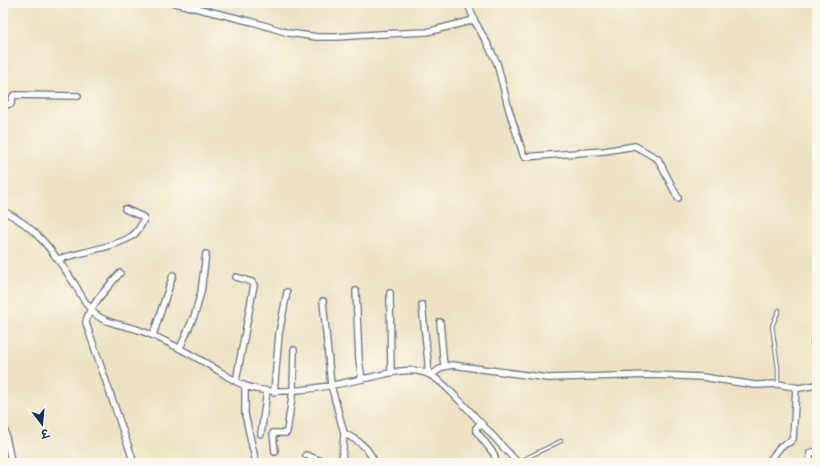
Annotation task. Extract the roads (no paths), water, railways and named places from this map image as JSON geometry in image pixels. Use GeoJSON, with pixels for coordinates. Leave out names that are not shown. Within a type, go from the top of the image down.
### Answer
{"type":"FeatureCollection","features":[{"type":"Feature","properties":{"kind":"street"},"geometry":{"type":"LineString","coordinates":[[175,3],[253,22],[289,33],[317,37],[336,38],[427,32],[474,20]]}},
{"type":"Feature","properties":{"kind":"street"},"geometry":{"type":"LineString","coordinates":[[468,3],[474,20],[488,43],[497,63],[509,110],[524,157],[604,151],[635,146],[658,160],[678,198]]}},
{"type":"Feature","properties":{"kind":"street"},"geometry":{"type":"LineString","coordinates":[[3,104],[11,104],[12,97],[15,95],[78,96]]}},
{"type":"Feature","properties":{"kind":"street"},"geometry":{"type":"LineString","coordinates":[[58,259],[113,244],[135,234],[144,219],[143,217],[125,209]]}},
{"type":"Feature","properties":{"kind":"street"},"geometry":{"type":"LineString","coordinates":[[3,211],[17,218],[33,230],[58,259],[90,309],[104,320],[153,335],[180,348],[245,386],[258,391],[274,392],[331,385],[392,373],[417,371],[429,375],[441,383],[518,463]]}},
{"type":"Feature","properties":{"kind":"street"},"geometry":{"type":"LineString","coordinates":[[180,348],[195,314],[201,292],[206,254]]}},
{"type":"Feature","properties":{"kind":"street"},"geometry":{"type":"LineString","coordinates":[[120,273],[90,309],[86,323],[134,463]]}},
{"type":"Feature","properties":{"kind":"street"},"geometry":{"type":"LineString","coordinates":[[153,335],[173,275]]}},
{"type":"Feature","properties":{"kind":"street"},"geometry":{"type":"LineString","coordinates":[[236,277],[252,282],[254,287],[236,380]]}},
{"type":"Feature","properties":{"kind":"street"},"geometry":{"type":"LineString","coordinates":[[356,291],[359,360],[362,379]]}},
{"type":"Feature","properties":{"kind":"street"},"geometry":{"type":"LineString","coordinates":[[274,392],[279,334],[287,292]]}},
{"type":"Feature","properties":{"kind":"street"},"geometry":{"type":"LineString","coordinates":[[390,293],[392,373]]}},
{"type":"Feature","properties":{"kind":"street"},"geometry":{"type":"LineString","coordinates":[[323,301],[331,385],[344,433],[342,463]]}},
{"type":"Feature","properties":{"kind":"street"},"geometry":{"type":"LineString","coordinates":[[422,305],[429,375]]}},
{"type":"Feature","properties":{"kind":"street"},"geometry":{"type":"LineString","coordinates":[[440,322],[444,367]]}},
{"type":"Feature","properties":{"kind":"street"},"geometry":{"type":"LineString","coordinates":[[814,342],[817,358]]}},
{"type":"Feature","properties":{"kind":"street"},"geometry":{"type":"LineString","coordinates":[[275,452],[273,433],[287,432],[293,390],[294,350]]}},
{"type":"Feature","properties":{"kind":"street"},"geometry":{"type":"LineString","coordinates":[[429,375],[444,367],[452,365],[553,378],[673,376],[702,377],[755,385],[778,384],[796,388],[817,385]]}},
{"type":"Feature","properties":{"kind":"street"},"geometry":{"type":"LineString","coordinates":[[245,386],[245,414],[256,463]]}},
{"type":"Feature","properties":{"kind":"street"},"geometry":{"type":"LineString","coordinates":[[768,463],[781,446],[790,442],[793,438],[796,388]]}},
{"type":"Feature","properties":{"kind":"street"},"geometry":{"type":"LineString","coordinates":[[261,434],[268,391]]}},
{"type":"Feature","properties":{"kind":"street"},"geometry":{"type":"LineString","coordinates":[[3,422],[11,461],[14,463],[24,463]]}},
{"type":"Feature","properties":{"kind":"street"},"geometry":{"type":"LineString","coordinates":[[481,423],[476,428],[476,432],[494,454],[496,463]]}},
{"type":"Feature","properties":{"kind":"street"},"geometry":{"type":"LineString","coordinates":[[344,433],[365,445],[372,455],[375,463]]}},
{"type":"Feature","properties":{"kind":"street"},"geometry":{"type":"LineString","coordinates":[[810,463],[810,454],[817,451]]}},
{"type":"Feature","properties":{"kind":"street"},"geometry":{"type":"LineString","coordinates":[[306,455],[326,463]]}},
{"type":"Feature","properties":{"kind":"lane"},"geometry":{"type":"LineString","coordinates":[[778,384],[778,368],[772,326],[779,310]]}},
{"type":"Feature","properties":{"kind":"lane"},"geometry":{"type":"LineString","coordinates":[[518,463],[561,441]]}}]}
